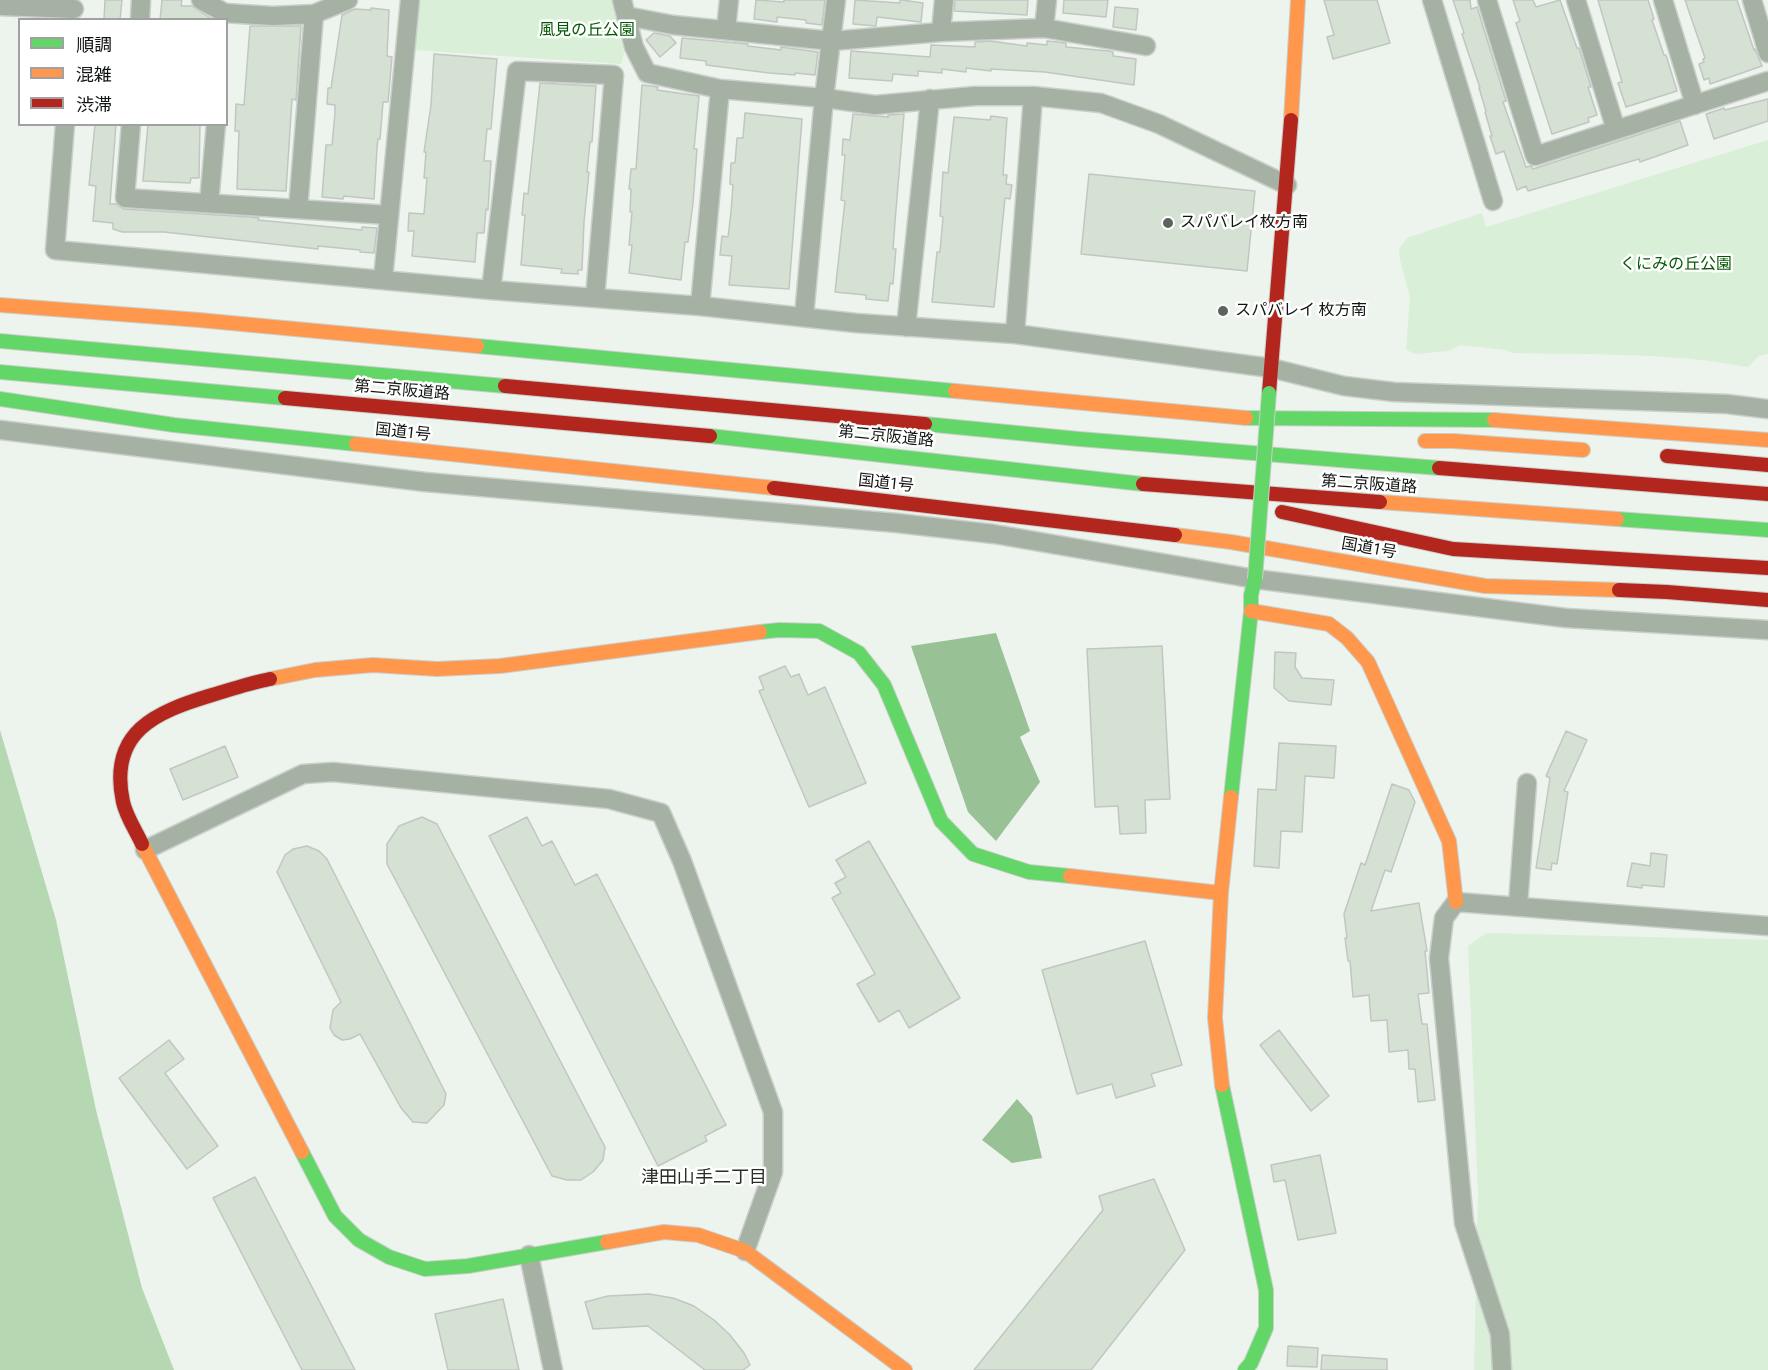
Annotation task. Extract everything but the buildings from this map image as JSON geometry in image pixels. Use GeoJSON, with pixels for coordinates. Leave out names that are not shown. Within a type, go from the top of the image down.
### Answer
{"type":"FeatureCollection","features":[{"type":"Feature","properties":{"kind":"main road"},"geometry":{"type":"LineString","coordinates":[[1245,1370],[1251,1363],[1266,1328],[1266,1290],[1220,1074],[1215,1018],[1221,892],[1251,595],[1255,579],[1287,185],[1298,0]]}},
{"type":"Feature","properties":{"kind":"main road"},"geometry":{"type":"LineString","coordinates":[[0,305],[199,320],[1240,418],[1477,418],[1768,440]]}},
{"type":"Feature","properties":{"kind":"main road","name":"第二京阪道路"},"geometry":{"type":"LineString","coordinates":[[0,341],[1141,443],[1768,494]]}},
{"type":"Feature","properties":{"kind":"main road","name":"第二京阪道路"},"geometry":{"type":"LineString","coordinates":[[0,372],[756,440],[1167,487],[1768,530]]}},
{"type":"Feature","properties":{"kind":"main road","name":"国道1号"},"geometry":{"type":"LineString","coordinates":[[0,399],[174,425],[912,503],[1231,542],[1485,586],[1667,592],[1768,600]]}},
{"type":"Feature","properties":{"kind":"main road"},"geometry":{"type":"LineString","coordinates":[[1407,441],[1453,441],[1596,451]]}},
{"type":"Feature","properties":{"kind":"main road"},"geometry":{"type":"LineString","coordinates":[[1141,443],[1292,442]]}},
{"type":"Feature","properties":{"kind":"main road"},"geometry":{"type":"LineString","coordinates":[[1655,455],[1768,465]]}},
{"type":"Feature","properties":{"kind":"main road"},"geometry":{"type":"LineString","coordinates":[[1167,487],[1453,549],[1768,568]]}},
{"type":"Feature","properties":{"kind":"main road"},"geometry":{"type":"LineString","coordinates":[[1251,611],[1329,624],[1347,638],[1368,662],[1449,841],[1456,902]]}},
{"type":"Feature","properties":{"kind":"main road"},"geometry":{"type":"LineString","coordinates":[[905,1370],[745,1251],[698,1235],[664,1232],[468,1266],[425,1269],[389,1257],[359,1240],[335,1216],[144,850],[123,805],[119,774],[126,747],[147,721],[181,704],[254,682],[315,670],[374,665],[436,669],[500,666],[779,630],[819,632],[859,653],[884,685],[941,821],[973,854],[1029,872],[1221,892]]}},
{"type":"Feature","properties":{"kind":"street"},"geometry":{"type":"LineString","coordinates":[[140,18],[141,0]]}},
{"type":"Feature","properties":{"kind":"street"},"geometry":{"type":"LineString","coordinates":[[201,0],[225,16],[314,14],[348,0]]}},
{"type":"Feature","properties":{"kind":"street"},"geometry":{"type":"LineString","coordinates":[[382,279],[410,0]]}},
{"type":"Feature","properties":{"kind":"street"},"geometry":{"type":"LineString","coordinates":[[726,30],[729,0]]}},
{"type":"Feature","properties":{"kind":"street"},"geometry":{"type":"LineString","coordinates":[[804,316],[824,98],[836,0]]}},
{"type":"Feature","properties":{"kind":"street"},"geometry":{"type":"LineString","coordinates":[[941,32],[944,0]]}},
{"type":"Feature","properties":{"kind":"street"},"geometry":{"type":"LineString","coordinates":[[1044,28],[1047,0]]}},
{"type":"Feature","properties":{"kind":"street"},"geometry":{"type":"LineString","coordinates":[[1432,0],[1493,201]]}},
{"type":"Feature","properties":{"kind":"street"},"geometry":{"type":"LineString","coordinates":[[1487,0],[1535,156],[1768,81]]}},
{"type":"Feature","properties":{"kind":"street"},"geometry":{"type":"LineString","coordinates":[[1576,0],[1616,130]]}},
{"type":"Feature","properties":{"kind":"street"},"geometry":{"type":"LineString","coordinates":[[1663,0],[1695,105]]}},
{"type":"Feature","properties":{"kind":"street"},"geometry":{"type":"LineString","coordinates":[[1752,0],[1768,53]]}},
{"type":"Feature","properties":{"kind":"street"},"geometry":{"type":"LineString","coordinates":[[0,6],[74,9]]}},
{"type":"Feature","properties":{"kind":"street"},"geometry":{"type":"LineString","coordinates":[[624,8],[673,25],[832,41],[941,32],[1044,28],[1146,46]]}},
{"type":"Feature","properties":{"kind":"street"},"geometry":{"type":"LineString","coordinates":[[624,8],[634,47],[647,73],[720,90],[824,98],[875,105],[975,96],[1033,96],[1101,103],[1159,124],[1287,185]]}},
{"type":"Feature","properties":{"kind":"street"},"geometry":{"type":"LineString","coordinates":[[298,209],[314,14]]}},
{"type":"Feature","properties":{"kind":"street"},"geometry":{"type":"LineString","coordinates":[[491,290],[517,71],[614,75],[595,298]]}},
{"type":"Feature","properties":{"kind":"street"},"geometry":{"type":"LineString","coordinates":[[700,306],[720,90]]}},
{"type":"Feature","properties":{"kind":"street"},"geometry":{"type":"LineString","coordinates":[[1015,334],[1033,96]]}},
{"type":"Feature","properties":{"kind":"street"},"geometry":{"type":"LineString","coordinates":[[906,327],[930,99]]}},
{"type":"Feature","properties":{"kind":"street"},"geometry":{"type":"LineString","coordinates":[[65,126],[55,250],[491,290],[700,306],[906,327],[1015,334],[1271,368],[1344,386],[1394,392],[1727,404],[1768,409]]}},
{"type":"Feature","properties":{"kind":"street"},"geometry":{"type":"LineString","coordinates":[[131,126],[125,198],[389,215]]}},
{"type":"Feature","properties":{"kind":"street"},"geometry":{"type":"LineString","coordinates":[[209,203],[216,126]]}},
{"type":"Feature","properties":{"kind":"street"},"geometry":{"type":"LineString","coordinates":[[0,430],[425,482],[873,520],[994,534],[1255,579],[1566,618],[1768,630]]}},
{"type":"Feature","properties":{"kind":"street"},"geometry":{"type":"LineString","coordinates":[[144,850],[303,774],[333,772],[609,800],[661,813],[682,861],[773,1112],[773,1172],[745,1251]]}},
{"type":"Feature","properties":{"kind":"street"},"geometry":{"type":"LineString","coordinates":[[1518,905],[1527,783]]}},
{"type":"Feature","properties":{"kind":"street"},"geometry":{"type":"LineString","coordinates":[[1502,1370],[1500,1334],[1464,1223],[1440,958],[1443,918],[1456,902],[1768,926]]}},
{"type":"Feature","properties":{"kind":"street"},"geometry":{"type":"LineString","coordinates":[[529,1255],[553,1370]]}},
{"type":"Feature","properties":{"kind":"green space","name":"風見の丘公園"},"geometry":{"type":"Polygon","coordinates":[[[419,0],[613,0],[624,53],[621,64],[415,50],[419,0]]]}},
{"type":"Feature","properties":{"kind":"green space","name":"くにみの丘公園"},"geometry":{"type":"Polygon","coordinates":[[[1768,140],[1768,354],[1759,356],[1748,367],[1660,357],[1513,353],[1460,345],[1448,351],[1416,354],[1406,350],[1410,297],[1399,249],[1407,238],[1482,213],[1486,227],[1768,140]]]}},
{"type":"Feature","properties":{"kind":"green space"},"geometry":{"type":"Polygon","coordinates":[[[1486,933],[1768,940],[1768,1370],[1474,1370],[1478,1194],[1468,946],[1486,933]]]}},
{"type":"Feature","properties":{"kind":"shaded area"},"geometry":{"type":"Polygon","coordinates":[[[996,633],[1030,731],[1020,737],[1040,782],[996,841],[968,812],[911,646],[996,633]]]}},
{"type":"Feature","properties":{"kind":"shaded area"},"geometry":{"type":"Polygon","coordinates":[[[0,730],[56,920],[96,1110],[142,1288],[174,1370],[0,1370],[0,730]]]}},
{"type":"Feature","properties":{"kind":"shaded area"},"geometry":{"type":"Polygon","coordinates":[[[1017,1099],[1032,1116],[1042,1158],[1012,1163],[982,1140],[1017,1099]]]}},
{"type":"Feature","properties":{"kind":"traffic: fast"},"geometry":{"type":"LineString","coordinates":[[0,341],[505,386]]}},
{"type":"Feature","properties":{"kind":"traffic: fast"},"geometry":{"type":"LineString","coordinates":[[477,346],[955,391]]}},
{"type":"Feature","properties":{"kind":"traffic: fast"},"geometry":{"type":"LineString","coordinates":[[0,372],[285,398]]}},
{"type":"Feature","properties":{"kind":"traffic: fast"},"geometry":{"type":"LineString","coordinates":[[1255,579],[1269,393]]}},
{"type":"Feature","properties":{"kind":"traffic: fast"},"geometry":{"type":"LineString","coordinates":[[0,399],[174,425],[356,444]]}},
{"type":"Feature","properties":{"kind":"traffic: fast"},"geometry":{"type":"LineString","coordinates":[[1246,418],[1494,420]]}},
{"type":"Feature","properties":{"kind":"traffic: fast"},"geometry":{"type":"LineString","coordinates":[[925,424],[1079,439],[1439,468]]}},
{"type":"Feature","properties":{"kind":"traffic: fast"},"geometry":{"type":"LineString","coordinates":[[710,436],[1143,484]]}},
{"type":"Feature","properties":{"kind":"traffic: fast"},"geometry":{"type":"LineString","coordinates":[[1617,519],[1768,530]]}},
{"type":"Feature","properties":{"kind":"traffic: fast"},"geometry":{"type":"LineString","coordinates":[[1231,797],[1251,595],[1255,579]]}},
{"type":"Feature","properties":{"kind":"traffic: fast"},"geometry":{"type":"LineString","coordinates":[[760,632],[819,631],[859,653],[884,685],[941,821],[973,854],[1029,872],[1070,876]]}},
{"type":"Feature","properties":{"kind":"traffic: fast"},"geometry":{"type":"LineString","coordinates":[[1222,1085],[1266,1290],[1266,1328],[1251,1363],[1245,1370]]}},
{"type":"Feature","properties":{"kind":"traffic: fast"},"geometry":{"type":"LineString","coordinates":[[302,1152],[335,1216],[359,1240],[389,1257],[425,1269],[468,1266],[607,1242]]}},
{"type":"Feature","properties":{"kind":"traffic: slow"},"geometry":{"type":"LineString","coordinates":[[1291,120],[1298,0]]}},
{"type":"Feature","properties":{"kind":"traffic: slow"},"geometry":{"type":"LineString","coordinates":[[0,305],[199,320],[477,346]]}},
{"type":"Feature","properties":{"kind":"traffic: slow"},"geometry":{"type":"LineString","coordinates":[[955,391],[1246,418]]}},
{"type":"Feature","properties":{"kind":"traffic: slow"},"geometry":{"type":"LineString","coordinates":[[1494,420],[1768,440]]}},
{"type":"Feature","properties":{"kind":"traffic: slow"},"geometry":{"type":"LineString","coordinates":[[1425,441],[1583,450]]}},
{"type":"Feature","properties":{"kind":"traffic: slow"},"geometry":{"type":"LineString","coordinates":[[356,444],[774,488]]}},
{"type":"Feature","properties":{"kind":"traffic: slow"},"geometry":{"type":"LineString","coordinates":[[1380,502],[1617,519]]}},
{"type":"Feature","properties":{"kind":"traffic: slow"},"geometry":{"type":"LineString","coordinates":[[1175,535],[1231,542],[1485,586],[1619,590]]}},
{"type":"Feature","properties":{"kind":"traffic: slow"},"geometry":{"type":"LineString","coordinates":[[1251,611],[1329,624],[1347,638],[1368,662],[1449,841],[1456,902]]}},
{"type":"Feature","properties":{"kind":"traffic: slow"},"geometry":{"type":"LineString","coordinates":[[270,679],[315,670],[373,665],[437,669],[500,666],[760,632]]}},
{"type":"Feature","properties":{"kind":"traffic: slow"},"geometry":{"type":"LineString","coordinates":[[1222,1085],[1215,1018],[1221,893],[1231,797]]}},
{"type":"Feature","properties":{"kind":"traffic: slow"},"geometry":{"type":"LineString","coordinates":[[142,844],[302,1152]]}},
{"type":"Feature","properties":{"kind":"traffic: slow"},"geometry":{"type":"LineString","coordinates":[[1070,876],[1221,893]]}},
{"type":"Feature","properties":{"kind":"traffic: slow"},"geometry":{"type":"LineString","coordinates":[[607,1242],[664,1232],[698,1235],[745,1251],[905,1370]]}},
{"type":"Feature","properties":{"kind":"traffic: jam"},"geometry":{"type":"LineString","coordinates":[[1269,393],[1291,120]]}},
{"type":"Feature","properties":{"kind":"traffic: jam"},"geometry":{"type":"LineString","coordinates":[[505,386],[925,424]]}},
{"type":"Feature","properties":{"kind":"traffic: jam"},"geometry":{"type":"LineString","coordinates":[[285,398],[710,436]]}},
{"type":"Feature","properties":{"kind":"traffic: jam"},"geometry":{"type":"LineString","coordinates":[[1667,456],[1768,465]]}},
{"type":"Feature","properties":{"kind":"traffic: jam"},"geometry":{"type":"LineString","coordinates":[[1439,468],[1768,494]]}},
{"type":"Feature","properties":{"kind":"traffic: jam"},"geometry":{"type":"LineString","coordinates":[[1143,484],[1380,502]]}},
{"type":"Feature","properties":{"kind":"traffic: jam"},"geometry":{"type":"LineString","coordinates":[[774,488],[1175,535]]}},
{"type":"Feature","properties":{"kind":"traffic: jam"},"geometry":{"type":"LineString","coordinates":[[1282,512],[1453,549],[1768,568]]}},
{"type":"Feature","properties":{"kind":"traffic: jam"},"geometry":{"type":"LineString","coordinates":[[1619,590],[1768,600]]}},
{"type":"Feature","properties":{"kind":"traffic: jam"},"geometry":{"type":"LineString","coordinates":[[142,844],[123,802],[120,778],[123,758],[130,742],[140,729],[172,709],[270,679]]}},
{"type":"Feature","properties":{"kind":"place","name":"スパバレイ枚方南"},"geometry":{"type":"Point","coordinates":[1168,223]}},
{"type":"Feature","properties":{"kind":"place","name":"スパバレイ 枚方南"},"geometry":{"type":"Point","coordinates":[1223,311]}},
{"type":"Feature","properties":{"kind":"district","name":"津田山手二丁目"},"geometry":{"type":"Point","coordinates":[704,1178]}}]}
